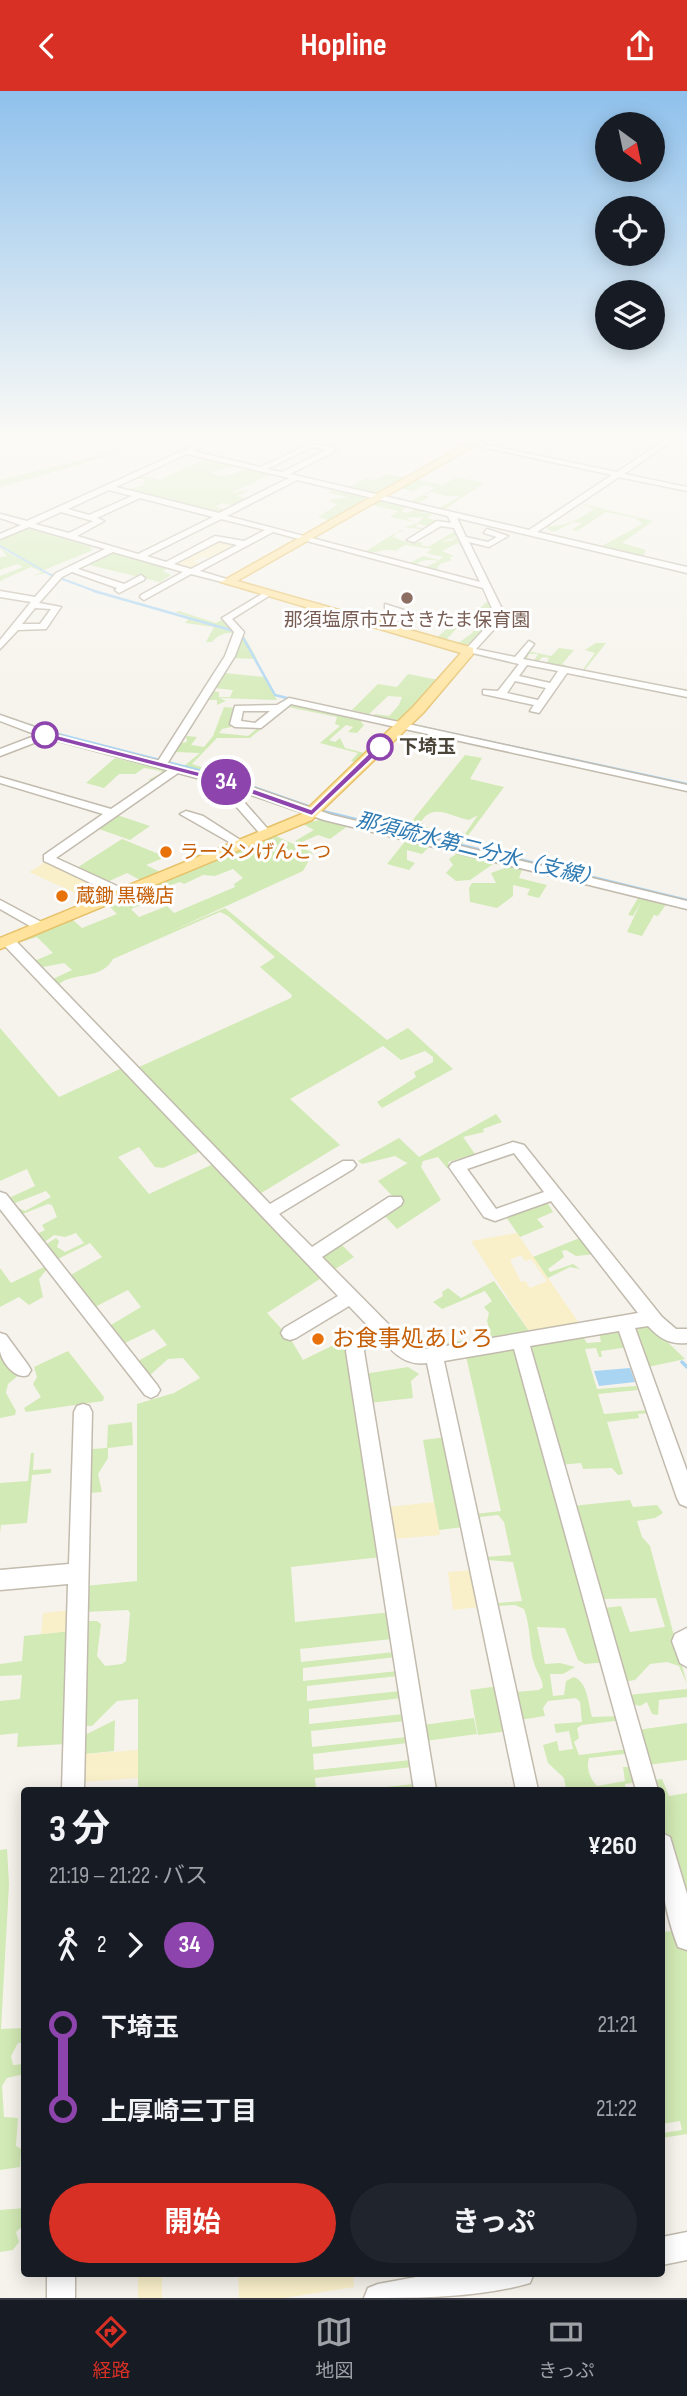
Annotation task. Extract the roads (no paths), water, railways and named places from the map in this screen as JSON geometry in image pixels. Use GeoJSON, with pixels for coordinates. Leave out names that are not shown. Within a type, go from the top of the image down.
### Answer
{"type":"FeatureCollection","features":[{"type":"Feature","properties":{"kind":"main road"},"geometry":{"type":"LineString","coordinates":[[227,582],[310,536]]}},
{"type":"Feature","properties":{"kind":"main road"},"geometry":{"type":"LineString","coordinates":[[4,943],[267,835],[312,813],[401,726],[469,651],[227,582]]}},
{"type":"Feature","properties":{"kind":"street"},"geometry":{"type":"LineString","coordinates":[[65,536],[227,582]]}},
{"type":"Feature","properties":{"kind":"street"},"geometry":{"type":"LineString","coordinates":[[138,557],[180,536]]}},
{"type":"Feature","properties":{"kind":"street"},"geometry":{"type":"LineString","coordinates":[[144,597],[260,536]]}},
{"type":"Feature","properties":{"kind":"street"},"geometry":{"type":"LineString","coordinates":[[294,536],[484,586]]}},
{"type":"Feature","properties":{"kind":"street"},"geometry":{"type":"LineString","coordinates":[[411,540],[418,536]]}},
{"type":"Feature","properties":{"kind":"street"},"geometry":{"type":"LineString","coordinates":[[462,538],[489,545],[504,536]]}},
{"type":"Feature","properties":{"kind":"street"},"geometry":{"type":"LineString","coordinates":[[544,536],[687,570]]}},
{"type":"Feature","properties":{"kind":"street"},"geometry":{"type":"LineString","coordinates":[[166,565],[218,538],[245,544]]}},
{"type":"Feature","properties":{"kind":"street"},"geometry":{"type":"LineString","coordinates":[[462,538],[497,607],[498,617],[469,651],[687,694]]}},
{"type":"Feature","properties":{"kind":"street"},"geometry":{"type":"LineString","coordinates":[[0,646],[55,578],[112,549]]}},
{"type":"Feature","properties":{"kind":"street"},"geometry":{"type":"LineString","coordinates":[[71,569],[122,588],[141,578]]}},
{"type":"Feature","properties":{"kind":"street"},"geometry":{"type":"LineString","coordinates":[[0,594],[57,607],[43,627],[17,627]]}},
{"type":"Feature","properties":{"kind":"street"},"geometry":{"type":"LineString","coordinates":[[161,765],[230,656],[239,632],[227,618],[268,594]]}},
{"type":"Feature","properties":{"kind":"street"},"geometry":{"type":"LineString","coordinates":[[384,627],[406,612],[388,606]]}},
{"type":"Feature","properties":{"kind":"street"},"geometry":{"type":"LineString","coordinates":[[500,695],[513,678],[529,644]]}},
{"type":"Feature","properties":{"kind":"street"},"geometry":{"type":"LineString","coordinates":[[486,692],[537,708],[564,670]]}},
{"type":"Feature","properties":{"kind":"street"},"geometry":{"type":"LineString","coordinates":[[513,678],[552,686]]}},
{"type":"Feature","properties":{"kind":"street"},"geometry":{"type":"LineString","coordinates":[[277,708],[289,701],[687,788]]}},
{"type":"Feature","properties":{"kind":"street"},"geometry":{"type":"LineString","coordinates":[[0,718],[45,735],[233,784],[312,813],[687,905]]}},
{"type":"Feature","properties":{"kind":"street"},"geometry":{"type":"LineString","coordinates":[[0,753],[45,735]]}},
{"type":"Feature","properties":{"kind":"street"},"geometry":{"type":"LineString","coordinates":[[124,894],[48,858],[178,768]]}},
{"type":"Feature","properties":{"kind":"street"},"geometry":{"type":"LineString","coordinates":[[0,781],[114,814]]}},
{"type":"Feature","properties":{"kind":"street"},"geometry":{"type":"LineString","coordinates":[[233,784],[231,794],[267,835]]}},
{"type":"Feature","properties":{"kind":"street"},"geometry":{"type":"LineString","coordinates":[[186,814],[200,818],[242,845]]}},
{"type":"Feature","properties":{"kind":"street"},"geometry":{"type":"LineString","coordinates":[[0,904],[41,927]]}},
{"type":"Feature","properties":{"kind":"street"},"geometry":{"type":"LineString","coordinates":[[4,943],[381,1329],[410,1355],[434,1355],[652,1318]]}},
{"type":"Feature","properties":{"kind":"street"},"geometry":{"type":"LineString","coordinates":[[554,1194],[495,1215],[490,1213],[457,1167],[513,1147],[519,1149],[666,1334],[675,1338],[687,1336]]}},
{"type":"Feature","properties":{"kind":"street"},"geometry":{"type":"LineString","coordinates":[[268,1212],[348,1165]]}},
{"type":"Feature","properties":{"kind":"street"},"geometry":{"type":"LineString","coordinates":[[0,1198],[151,1390]]}},
{"type":"Feature","properties":{"kind":"street"},"geometry":{"type":"LineString","coordinates":[[311,1256],[395,1201]]}},
{"type":"Feature","properties":{"kind":"street"},"geometry":{"type":"LineString","coordinates":[[290,1333],[350,1297]]}},
{"type":"Feature","properties":{"kind":"street"},"geometry":{"type":"LineString","coordinates":[[625,1323],[687,1498]]}},
{"type":"Feature","properties":{"kind":"street"},"geometry":{"type":"LineString","coordinates":[[381,1329],[360,1339],[355,1351],[425,1787]]}},
{"type":"Feature","properties":{"kind":"street"},"geometry":{"type":"LineString","coordinates":[[0,1340],[22,1370]]}},
{"type":"Feature","properties":{"kind":"street"},"geometry":{"type":"LineString","coordinates":[[520,1340],[646,1787]]}},
{"type":"Feature","properties":{"kind":"street"},"geometry":{"type":"LineString","coordinates":[[434,1355],[526,1787]]}},
{"type":"Feature","properties":{"kind":"street"},"geometry":{"type":"LineString","coordinates":[[73,1787],[83,1412]]}},
{"type":"Feature","properties":{"kind":"street"},"geometry":{"type":"LineString","coordinates":[[0,1580],[79,1573]]}},
{"type":"Feature","properties":{"kind":"street"},"geometry":{"type":"LineString","coordinates":[[687,1638],[682,1641],[687,1656]]}},
{"type":"Feature","properties":{"kind":"street"},"geometry":{"type":"LineString","coordinates":[[665,1856],[687,1938]]}},
{"type":"Feature","properties":{"kind":"street"},"geometry":{"type":"LineString","coordinates":[[665,2250],[687,2246]]}},
{"type":"Feature","properties":{"kind":"street"},"geometry":{"type":"LineString","coordinates":[[61,2277],[61,2298]]}},
{"type":"Feature","properties":{"kind":"street"},"geometry":{"type":"LineString","coordinates":[[378,2298],[419,2294],[495,2277]]}},
{"type":"Feature","properties":{"kind":"water"},"geometry":{"type":"Polygon","coordinates":[[[630,1368],[635,1382],[599,1386],[594,1371],[630,1368]]]}},
{"type":"Feature","properties":{"kind":"waterway","name":"那須疏水第二分水（支線）"},"geometry":{"type":"LineString","coordinates":[[0,546],[49,574],[97,592]]}},
{"type":"Feature","properties":{"kind":"waterway","name":"那須疏水第二分水（支線）"},"geometry":{"type":"LineString","coordinates":[[97,592],[234,631]]}},
{"type":"Feature","properties":{"kind":"waterway","name":"那須疏水第二分水（支線）"},"geometry":{"type":"LineString","coordinates":[[241,634],[275,695],[291,699]]}},
{"type":"Feature","properties":{"kind":"waterway","name":"那須疏水第二分水（支線）"},"geometry":{"type":"LineString","coordinates":[[30,725],[39,729]]}},
{"type":"Feature","properties":{"kind":"waterway","name":"那須疏水第二分水（支線）"},"geometry":{"type":"LineString","coordinates":[[422,727],[687,784]]}},
{"type":"Feature","properties":{"kind":"waterway","name":"那須疏水第二分水（支線）"},"geometry":{"type":"LineString","coordinates":[[50,732],[222,776],[311,807]]}},
{"type":"Feature","properties":{"kind":"waterway","name":"那須疏水第二分水（支線）"},"geometry":{"type":"LineString","coordinates":[[319,810],[687,900]]}},
{"type":"Feature","properties":{"kind":"waterway"},"geometry":{"type":"LineString","coordinates":[[682,1362],[687,1367]]}},
{"type":"Feature","properties":{"kind":"place","name":"那須塩原市立さきたま保育園"},"geometry":{"type":"Point","coordinates":[407,598]}},
{"type":"Feature","properties":{"kind":"place","name":"下埼玉"},"geometry":{"type":"Point","coordinates":[380,747]}},
{"type":"Feature","properties":{"kind":"place","name":"ラーメンげんこつ"},"geometry":{"type":"Point","coordinates":[166,852]}},
{"type":"Feature","properties":{"kind":"place","name":"蔵鋤 黒磯店"},"geometry":{"type":"Point","coordinates":[62,896]}},
{"type":"Feature","properties":{"kind":"place","name":"お食事処あじろ"},"geometry":{"type":"Point","coordinates":[318,1339]}}]}
